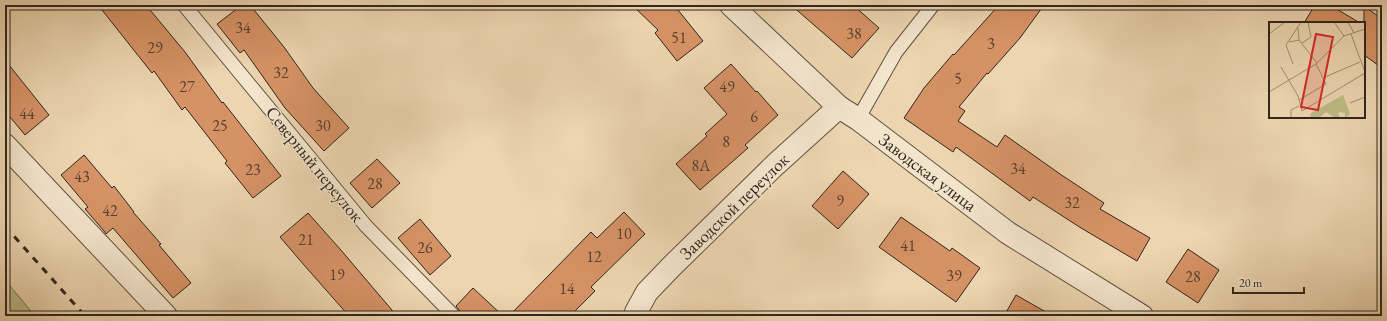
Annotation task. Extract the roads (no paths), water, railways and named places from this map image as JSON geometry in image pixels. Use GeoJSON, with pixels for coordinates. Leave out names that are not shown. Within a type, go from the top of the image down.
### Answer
{"type":"FeatureCollection","features":[{"type":"Feature","properties":{"kind":"street","name":"Заводская улица"},"geometry":{"type":"LineString","coordinates":[[731,5],[839,107],[858,119],[1008,233],[1142,316]]}},
{"type":"Feature","properties":{"kind":"street","name":"Заводской переулок"},"geometry":{"type":"LineString","coordinates":[[635,315],[647,292],[671,267],[775,165],[839,107]]}},
{"type":"Feature","properties":{"kind":"street"},"geometry":{"type":"LineString","coordinates":[[5,145],[166,316]]}},
{"type":"Feature","properties":{"kind":"lane","name":"Северный переулок"},"geometry":{"type":"LineString","coordinates":[[184,5],[366,226],[454,316]]}},
{"type":"Feature","properties":{"kind":"lane"},"geometry":{"type":"LineString","coordinates":[[858,119],[896,52],[933,5]]}},
{"type":"Feature","properties":{"kind":"railway"},"geometry":{"type":"LineString","coordinates":[[5,226],[85,316]]}}]}
